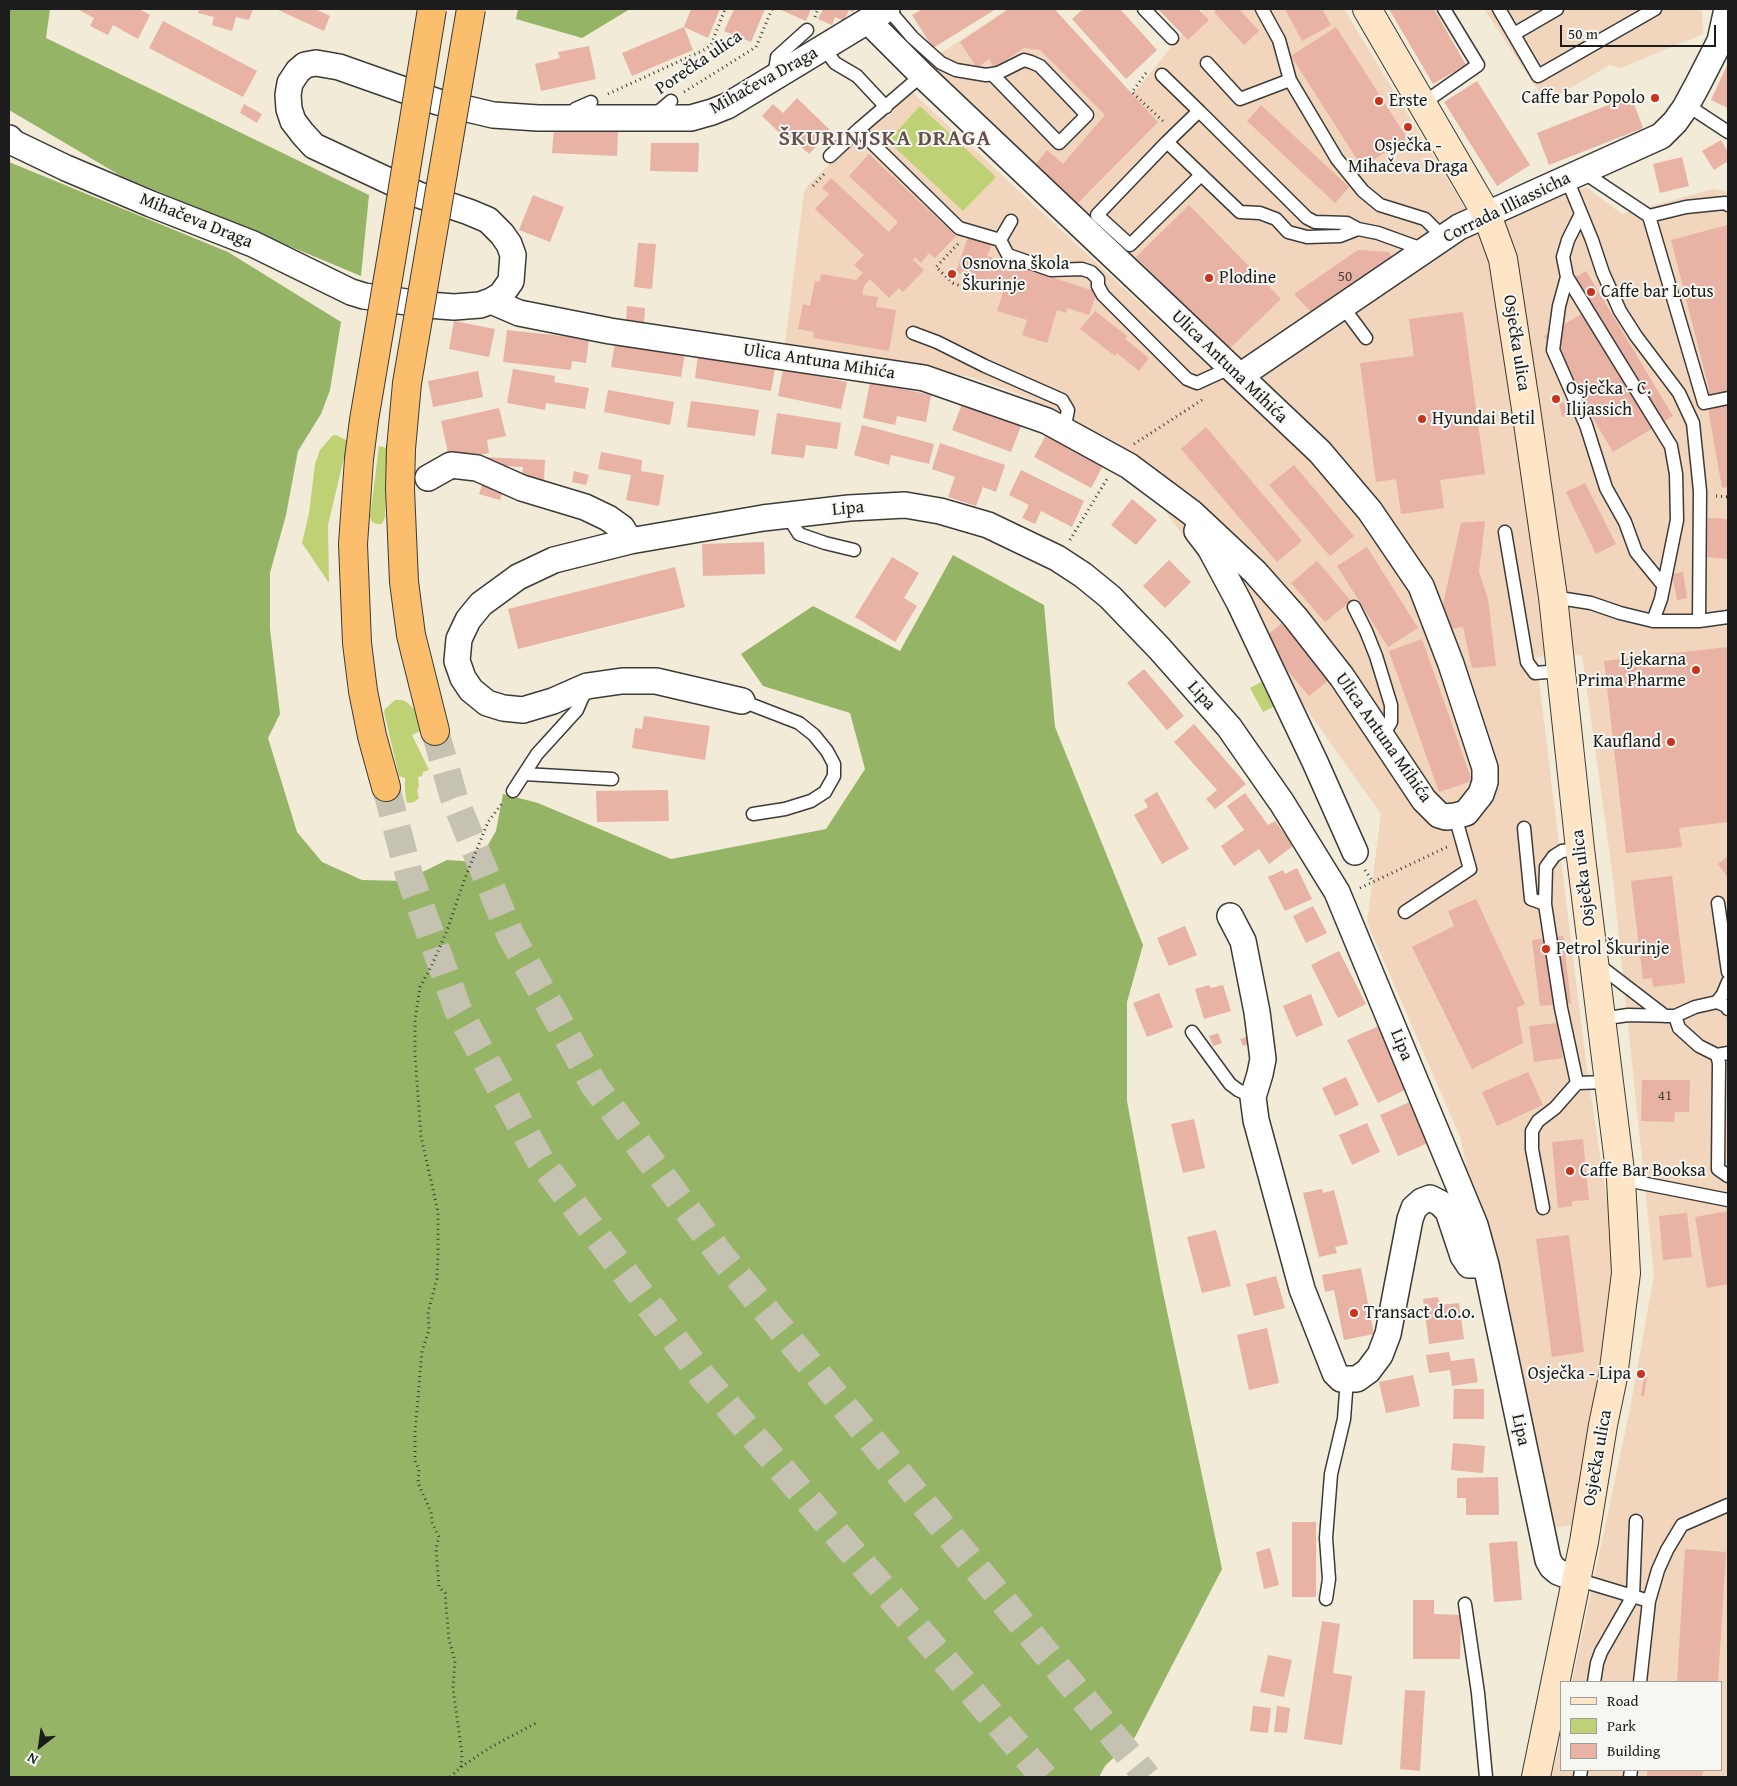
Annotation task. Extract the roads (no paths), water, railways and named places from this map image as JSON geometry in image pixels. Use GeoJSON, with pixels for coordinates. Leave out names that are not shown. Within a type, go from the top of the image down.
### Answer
{"type":"FeatureCollection","features":[{"type":"Feature","properties":{"kind":"highway"},"geometry":{"type":"LineString","coordinates":[[386,787],[370,727],[363,690],[357,643],[353,544],[359,459],[364,420],[432,9]]}},
{"type":"Feature","properties":{"kind":"highway"},"geometry":{"type":"LineString","coordinates":[[435,731],[411,635],[405,591],[400,517],[400,467],[407,383],[471,9]]}},
{"type":"Feature","properties":{"kind":"main road","name":"Osječka ulica"},"geometry":{"type":"LineString","coordinates":[[1367,9],[1487,215],[1503,260],[1552,597],[1593,961],[1622,1179],[1626,1273],[1613,1377],[1603,1425],[1584,1542],[1536,1777]]}},
{"type":"Feature","properties":{"kind":"street","name":"Corrada Illiassicha"},"geometry":{"type":"LineString","coordinates":[[1235,372],[1343,307],[1459,227],[1661,136],[1675,122],[1687,105],[1720,41],[1727,9]]}},
{"type":"Feature","properties":{"kind":"street","name":"Mihačeva Draga"},"geometry":{"type":"LineString","coordinates":[[9,138],[14,143],[66,168],[150,204],[254,244],[351,292],[372,297],[437,306],[480,305],[491,302],[502,295],[511,281],[513,255],[509,244],[502,234],[488,220],[418,195],[314,146],[293,121],[288,95],[290,83],[298,71],[305,65],[316,63],[339,67],[438,102],[478,112],[538,118],[662,110],[691,118],[727,106],[824,48],[879,12]]}},
{"type":"Feature","properties":{"kind":"street","name":"Ulica Antuna Mihića"},"geometry":{"type":"LineString","coordinates":[[491,302],[519,313],[610,331],[924,378],[1047,421],[1129,466],[1192,513],[1255,572],[1295,616],[1342,677],[1424,800],[1439,814],[1446,817],[1466,813],[1481,794],[1485,782],[1485,768],[1451,664],[1421,586],[1370,511],[1320,452],[922,75],[879,12]]}},
{"type":"Feature","properties":{"kind":"street"},"geometry":{"type":"LineString","coordinates":[[428,478],[451,465],[477,468],[522,488],[584,507],[608,518],[622,528],[630,541]]}},
{"type":"Feature","properties":{"kind":"street","name":"Lipa"},"geometry":{"type":"LineString","coordinates":[[742,701],[656,681],[622,681],[587,686],[553,701],[523,710],[504,708],[487,703],[471,690],[463,678],[458,661],[459,639],[468,620],[481,604],[518,577],[554,560],[630,541],[763,518],[849,508],[905,505],[940,511],[988,525],[1056,557],[1084,574],[1110,597],[1159,648],[1229,727],[1282,804],[1337,892],[1471,1216],[1486,1265],[1548,1560],[1558,1572],[1576,1579]]}},
{"type":"Feature","properties":{"kind":"street"},"geometry":{"type":"LineString","coordinates":[[1192,513],[1188,520],[1189,524],[1210,548],[1239,602],[1315,762],[1355,852]]}},
{"type":"Feature","properties":{"kind":"street"},"geometry":{"type":"LineString","coordinates":[[1230,916],[1243,941],[1258,1012],[1263,1059],[1253,1097],[1256,1120],[1302,1289],[1335,1373],[1341,1379],[1356,1379],[1368,1371],[1380,1355],[1388,1334],[1410,1219],[1414,1208],[1422,1201],[1430,1198],[1440,1202],[1448,1211],[1463,1256],[1469,1265],[1486,1265]]}},
{"type":"Feature","properties":{"kind":"lane"},"geometry":{"type":"LineString","coordinates":[[1144,9],[1172,38]]}},
{"type":"Feature","properties":{"kind":"lane"},"geometry":{"type":"LineString","coordinates":[[1262,9],[1279,40],[1290,80],[1337,159],[1363,191],[1380,205],[1425,219],[1434,244]]}},
{"type":"Feature","properties":{"kind":"lane"},"geometry":{"type":"LineString","coordinates":[[1422,104],[1478,65],[1444,9]]}},
{"type":"Feature","properties":{"kind":"lane"},"geometry":{"type":"LineString","coordinates":[[1499,9],[1538,76],[1655,9]]}},
{"type":"Feature","properties":{"kind":"lane"},"geometry":{"type":"LineString","coordinates":[[1514,34],[1557,9]]}},
{"type":"Feature","properties":{"kind":"lane"},"geometry":{"type":"LineString","coordinates":[[879,12],[912,37],[941,63],[956,70],[986,75],[992,74],[998,73],[1024,60],[1040,66],[1087,115],[1059,143],[992,74]]}},
{"type":"Feature","properties":{"kind":"lane"},"geometry":{"type":"LineString","coordinates":[[774,78],[777,57],[807,30]]}},
{"type":"Feature","properties":{"kind":"lane"},"geometry":{"type":"LineString","coordinates":[[824,48],[835,63],[857,76],[886,106]]}},
{"type":"Feature","properties":{"kind":"lane"},"geometry":{"type":"LineString","coordinates":[[1207,63],[1240,99],[1290,80]]}},
{"type":"Feature","properties":{"kind":"lane"},"geometry":{"type":"LineString","coordinates":[[830,156],[922,75]]}},
{"type":"Feature","properties":{"kind":"lane"},"geometry":{"type":"LineString","coordinates":[[1162,75],[1307,218],[1315,222],[1347,223],[1358,229],[1434,244]]}},
{"type":"Feature","properties":{"kind":"lane"},"geometry":{"type":"LineString","coordinates":[[570,117],[575,109],[591,102]]}},
{"type":"Feature","properties":{"kind":"lane"},"geometry":{"type":"LineString","coordinates":[[1687,105],[1728,132]]}},
{"type":"Feature","properties":{"kind":"lane"},"geometry":{"type":"LineString","coordinates":[[1199,111],[1097,215],[1130,245],[1201,175]]}},
{"type":"Feature","properties":{"kind":"lane"},"geometry":{"type":"LineString","coordinates":[[864,136],[960,228],[1000,240],[1008,254],[1012,257],[1051,270],[1082,269],[1091,272],[1098,279],[1098,286],[1103,295],[1187,379],[1197,383],[1235,372]]}},
{"type":"Feature","properties":{"kind":"lane"},"geometry":{"type":"LineString","coordinates":[[1172,138],[1201,175],[1240,212],[1260,213],[1276,219],[1288,232],[1307,237],[1340,236],[1358,229]]}},
{"type":"Feature","properties":{"kind":"lane"},"geometry":{"type":"LineString","coordinates":[[1575,175],[1582,214],[1603,273],[1620,311],[1636,336],[1679,393],[1693,423],[1700,491],[1699,621]]}},
{"type":"Feature","properties":{"kind":"lane"},"geometry":{"type":"LineString","coordinates":[[1575,175],[1649,216],[1686,207],[1725,203],[1728,205]]}},
{"type":"Feature","properties":{"kind":"lane"},"geometry":{"type":"LineString","coordinates":[[1582,214],[1568,240],[1563,257],[1567,277],[1671,446],[1676,474],[1677,520],[1663,585],[1653,620]]}},
{"type":"Feature","properties":{"kind":"lane"},"geometry":{"type":"LineString","coordinates":[[1649,216],[1704,402],[1728,398]]}},
{"type":"Feature","properties":{"kind":"lane"},"geometry":{"type":"LineString","coordinates":[[1000,240],[1011,221]]}},
{"type":"Feature","properties":{"kind":"lane"},"geometry":{"type":"LineString","coordinates":[[1567,277],[1559,306],[1553,350],[1586,425],[1606,488],[1625,522],[1636,552],[1663,585]]}},
{"type":"Feature","properties":{"kind":"lane"},"geometry":{"type":"LineString","coordinates":[[1343,307],[1366,338]]}},
{"type":"Feature","properties":{"kind":"lane"},"geometry":{"type":"LineString","coordinates":[[913,333],[937,342],[985,366],[1062,400],[1068,410],[1064,430]]}},
{"type":"Feature","properties":{"kind":"lane"},"geometry":{"type":"LineString","coordinates":[[787,515],[799,534],[854,550]]}},
{"type":"Feature","properties":{"kind":"lane"},"geometry":{"type":"LineString","coordinates":[[1505,532],[1527,662],[1535,672],[1560,671]]}},
{"type":"Feature","properties":{"kind":"lane"},"geometry":{"type":"LineString","coordinates":[[1552,597],[1591,603],[1620,613],[1653,620],[1699,621],[1728,617]]}},
{"type":"Feature","properties":{"kind":"lane"},"geometry":{"type":"LineString","coordinates":[[1354,607],[1376,656],[1391,705],[1391,722],[1382,737]]}},
{"type":"Feature","properties":{"kind":"lane"},"geometry":{"type":"LineString","coordinates":[[513,791],[537,754],[577,710],[587,686]]}},
{"type":"Feature","properties":{"kind":"lane"},"geometry":{"type":"LineString","coordinates":[[742,701],[798,723],[814,735],[827,751],[834,764],[834,776],[825,792],[811,801],[785,809],[753,814]]}},
{"type":"Feature","properties":{"kind":"lane"},"geometry":{"type":"LineString","coordinates":[[524,774],[612,779]]}},
{"type":"Feature","properties":{"kind":"lane"},"geometry":{"type":"LineString","coordinates":[[1405,912],[1470,869],[1455,816]]}},
{"type":"Feature","properties":{"kind":"lane"},"geometry":{"type":"LineString","coordinates":[[1524,828],[1531,899],[1545,904]]}},
{"type":"Feature","properties":{"kind":"lane"},"geometry":{"type":"LineString","coordinates":[[1578,1084],[1561,1008],[1545,904],[1546,867],[1554,856],[1562,851],[1580,849]]}},
{"type":"Feature","properties":{"kind":"lane"},"geometry":{"type":"LineString","coordinates":[[1718,903],[1728,972]]}},
{"type":"Feature","properties":{"kind":"lane"},"geometry":{"type":"LineString","coordinates":[[1593,961],[1670,1016],[1679,1028],[1699,1046],[1723,1054],[1719,1063],[1718,1169],[1728,1176]]}},
{"type":"Feature","properties":{"kind":"lane"},"geometry":{"type":"LineString","coordinates":[[1601,1019],[1628,1015],[1670,1016],[1716,1002],[1723,994],[1728,982]]}},
{"type":"Feature","properties":{"kind":"lane"},"geometry":{"type":"LineString","coordinates":[[1716,1002],[1726,1006],[1728,1009]]}},
{"type":"Feature","properties":{"kind":"lane"},"geometry":{"type":"LineString","coordinates":[[1192,1032],[1230,1084],[1244,1094],[1253,1097]]}},
{"type":"Feature","properties":{"kind":"lane"},"geometry":{"type":"LineString","coordinates":[[1543,1208],[1532,1149],[1532,1131],[1538,1121],[1555,1108],[1578,1084],[1608,1082]]}},
{"type":"Feature","properties":{"kind":"lane"},"geometry":{"type":"LineString","coordinates":[[1622,1179],[1728,1200]]}},
{"type":"Feature","properties":{"kind":"lane"},"geometry":{"type":"LineString","coordinates":[[1326,1599],[1329,1579],[1326,1538],[1331,1474],[1344,1419],[1346,1379]]}},
{"type":"Feature","properties":{"kind":"lane"},"geometry":{"type":"LineString","coordinates":[[1640,1681],[1649,1601],[1664,1556],[1682,1525],[1728,1505]]}},
{"type":"Feature","properties":{"kind":"lane"},"geometry":{"type":"LineString","coordinates":[[1594,1681],[1601,1652],[1633,1596],[1636,1521]]}},
{"type":"Feature","properties":{"kind":"lane"},"geometry":{"type":"LineString","coordinates":[[1576,1579],[1649,1601]]}},
{"type":"Feature","properties":{"kind":"lane"},"geometry":{"type":"LineString","coordinates":[[1465,1604],[1478,1693],[1486,1777]]}},
{"type":"Feature","properties":{"kind":"tunnel"},"geometry":{"type":"LineString","coordinates":[[435,731],[454,798],[511,936],[594,1085],[722,1257],[1147,1777]]}},
{"type":"Feature","properties":{"kind":"tunnel"},"geometry":{"type":"LineString","coordinates":[[386,787],[409,875],[458,1010],[540,1160],[702,1376],[1044,1777]]}},
{"type":"Feature","properties":{"kind":"place","name":"Caffe bar Popolo"},"geometry":{"type":"Point","coordinates":[1655,98]}},
{"type":"Feature","properties":{"kind":"place","name":"Erste"},"geometry":{"type":"Point","coordinates":[1379,101]}},
{"type":"Feature","properties":{"kind":"place","name":"Osječka - Mihačeva Draga"},"geometry":{"type":"Point","coordinates":[1408,127]}},
{"type":"Feature","properties":{"kind":"place","name":"Osnovna škola Škurinje"},"geometry":{"type":"Point","coordinates":[952,274]}},
{"type":"Feature","properties":{"kind":"place","name":"Plodine"},"geometry":{"type":"Point","coordinates":[1209,278]}},
{"type":"Feature","properties":{"kind":"place","name":"Caffe bar Lotus"},"geometry":{"type":"Point","coordinates":[1591,292]}},
{"type":"Feature","properties":{"kind":"place","name":"Osječka - C. Ilijassich"},"geometry":{"type":"Point","coordinates":[1556,399]}},
{"type":"Feature","properties":{"kind":"place","name":"Hyundai Betil"},"geometry":{"type":"Point","coordinates":[1422,419]}},
{"type":"Feature","properties":{"kind":"place","name":"Ljekarna Prima Pharme"},"geometry":{"type":"Point","coordinates":[1696,670]}},
{"type":"Feature","properties":{"kind":"place","name":"Kaufland"},"geometry":{"type":"Point","coordinates":[1671,742]}},
{"type":"Feature","properties":{"kind":"place","name":"Petrol Škurinje"},"geometry":{"type":"Point","coordinates":[1546,949]}},
{"type":"Feature","properties":{"kind":"place","name":"Caffe Bar Booksa"},"geometry":{"type":"Point","coordinates":[1570,1171]}},
{"type":"Feature","properties":{"kind":"place","name":"Transact d.o.o."},"geometry":{"type":"Point","coordinates":[1354,1313]}},
{"type":"Feature","properties":{"kind":"place","name":"Osječka - Lipa"},"geometry":{"type":"Point","coordinates":[1641,1374]}},
{"type":"Feature","properties":{"kind":"district","name":"ŠKURINJSKA DRAGA"},"geometry":{"type":"Point","coordinates":[885,139]}}]}
